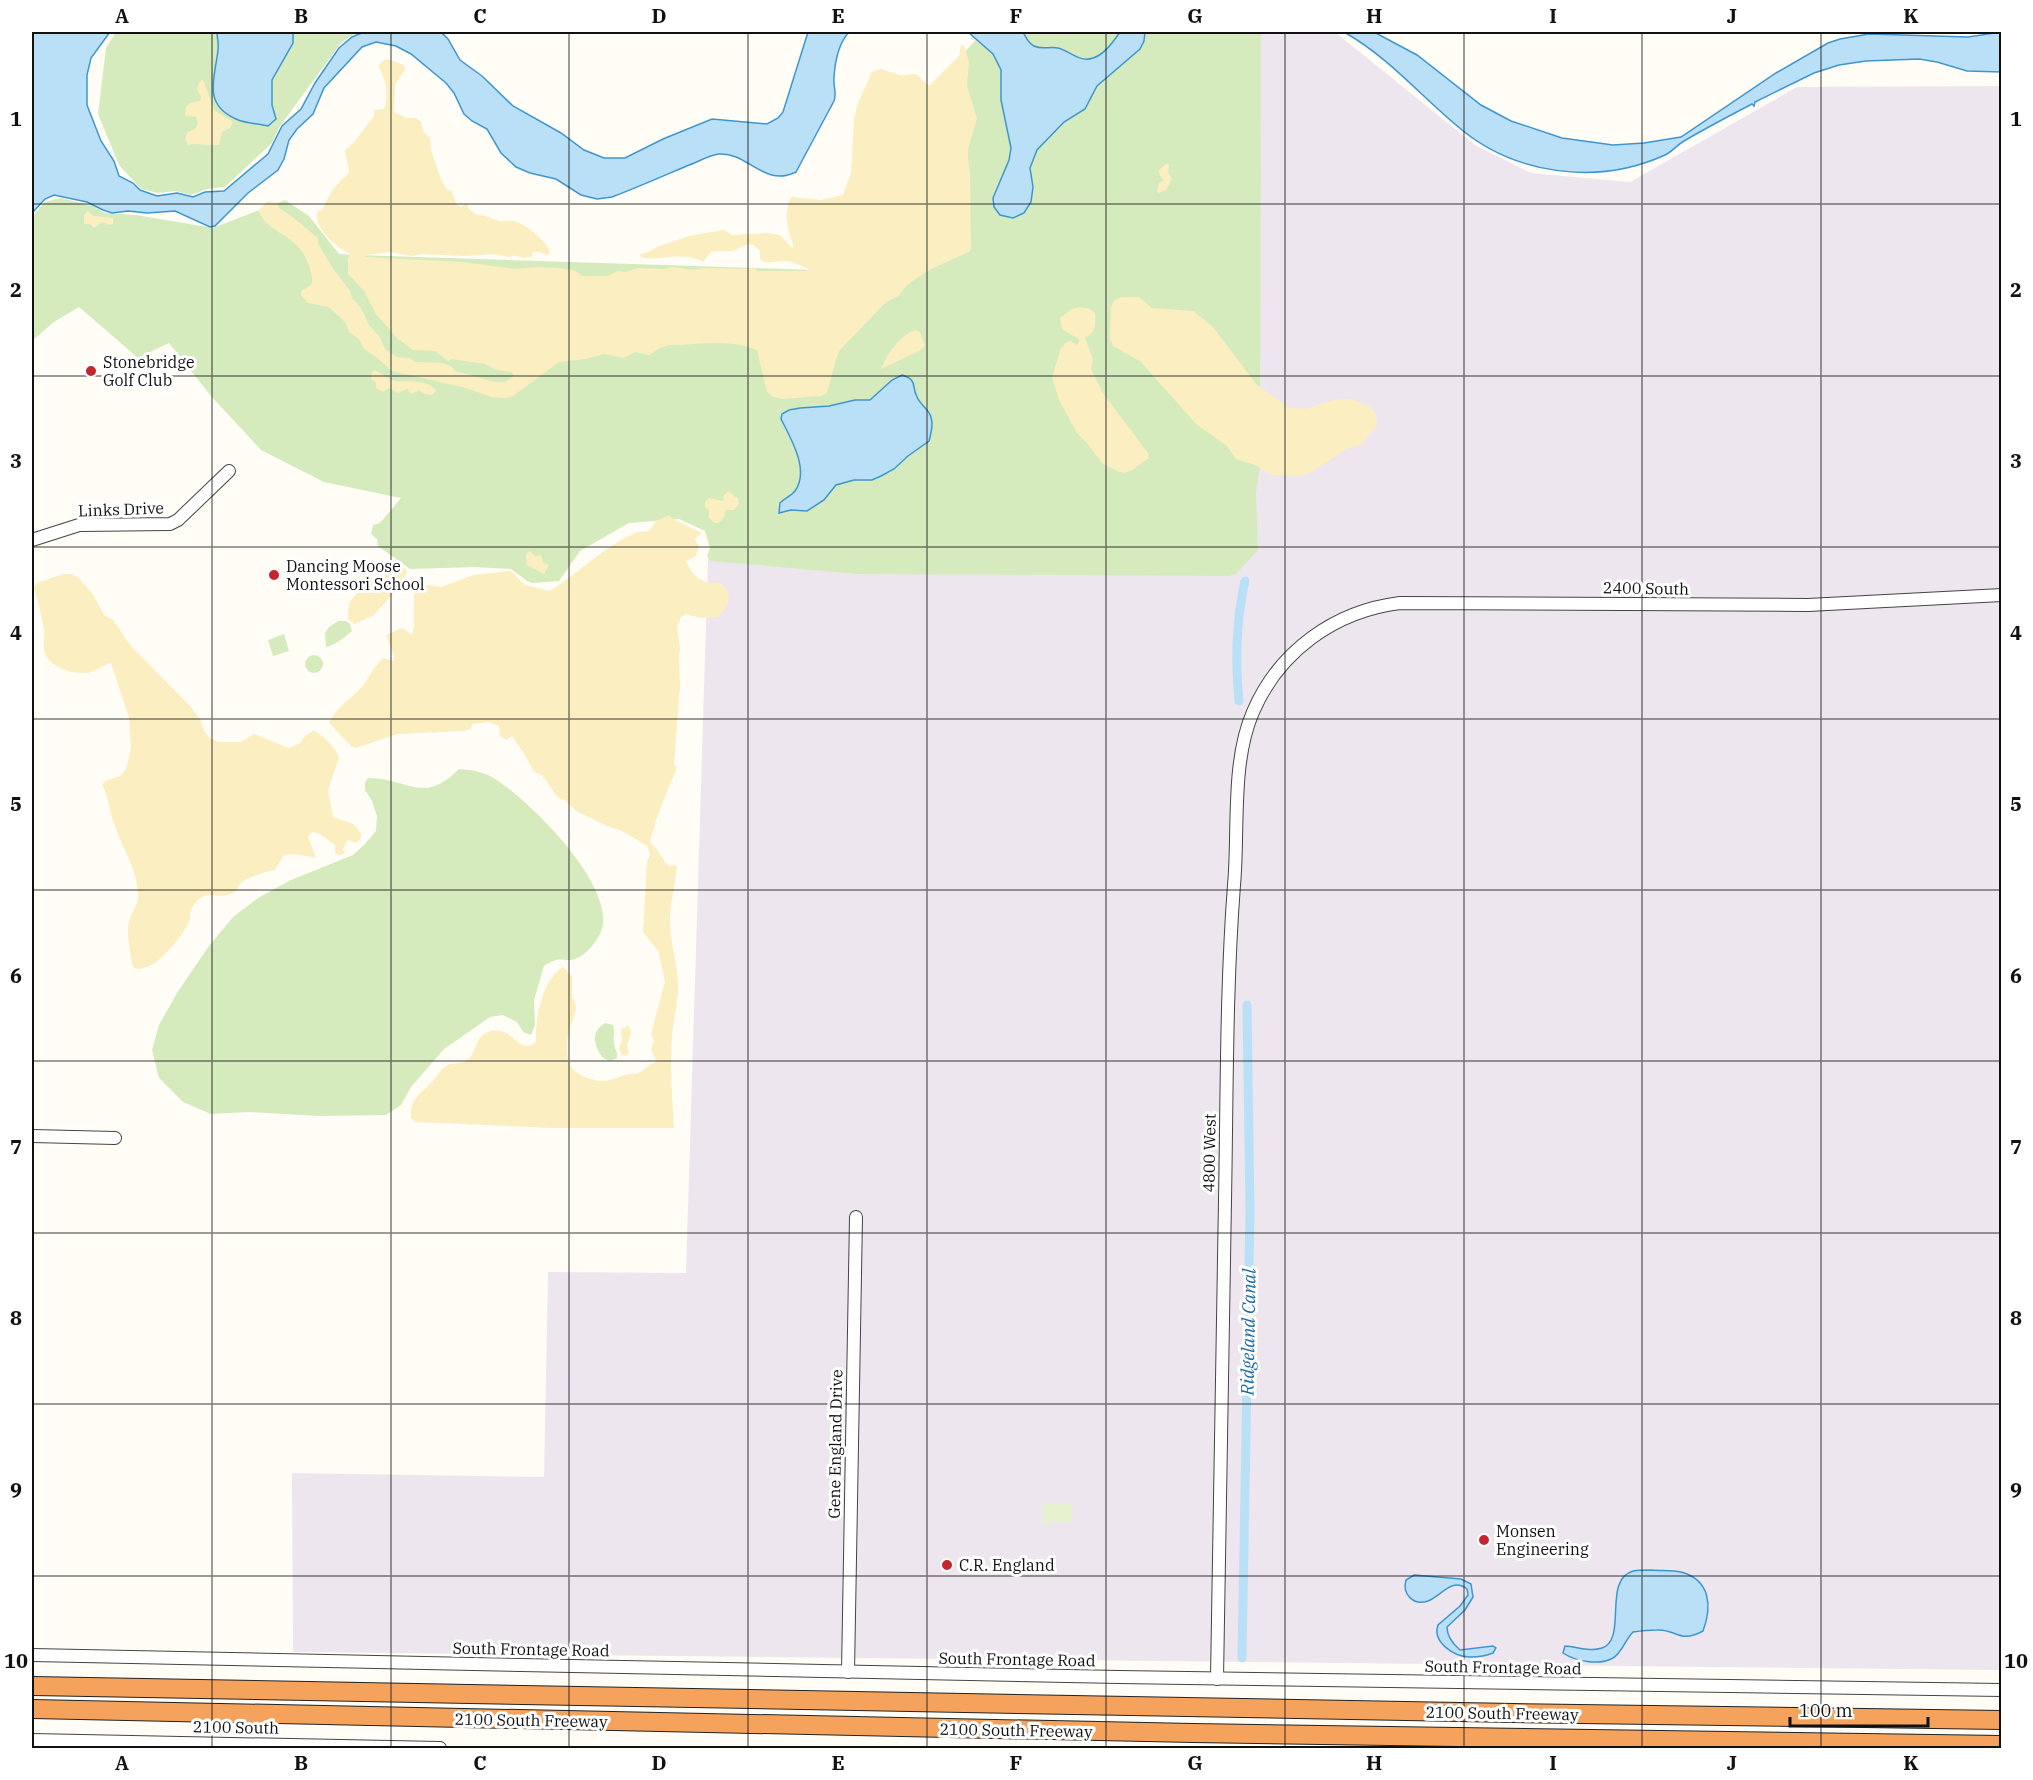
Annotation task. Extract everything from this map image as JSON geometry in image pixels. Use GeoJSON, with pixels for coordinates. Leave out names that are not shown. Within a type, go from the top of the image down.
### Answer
{"type":"FeatureCollection","features":[{"type":"Feature","properties":{"kind":"highway","name":"2100 South Freeway"},"geometry":{"type":"LineString","coordinates":[[32,1686],[1526,1714],[2001,1720]]}},
{"type":"Feature","properties":{"kind":"highway","name":"2100 South Freeway"},"geometry":{"type":"LineString","coordinates":[[32,1709],[1205,1734],[2001,1745]]}},
{"type":"Feature","properties":{"kind":"street","name":"Links Drive"},"geometry":{"type":"LineString","coordinates":[[32,540],[79,525],[170,524],[178,520],[230,471]]}},
{"type":"Feature","properties":{"kind":"street","name":"2400 South"},"geometry":{"type":"LineString","coordinates":[[1301,646],[1320,631],[1344,618],[1371,608],[1400,603],[1787,605],[2001,595]]}},
{"type":"Feature","properties":{"kind":"street","name":"4800 West"},"geometry":{"type":"LineString","coordinates":[[1217,1679],[1228,984],[1240,763],[1245,732],[1259,698],[1276,672],[1301,646]]}},
{"type":"Feature","properties":{"kind":"street"},"geometry":{"type":"LineString","coordinates":[[32,1136],[116,1138]]}},
{"type":"Feature","properties":{"kind":"street","name":"Gene England Drive"},"geometry":{"type":"LineString","coordinates":[[848,1672],[856,1217]]}},
{"type":"Feature","properties":{"kind":"street","name":"South Frontage Road"},"geometry":{"type":"LineString","coordinates":[[32,1655],[1217,1679],[2001,1690]]}},
{"type":"Feature","properties":{"kind":"street","name":"2100 South"},"geometry":{"type":"LineString","coordinates":[[32,1740],[440,1749]]}},
{"type":"Feature","properties":{"kind":"shaded area"},"geometry":{"type":"Polygon","coordinates":[[[1255,32],[1335,32],[1475,145],[1531,173],[1630,182],[1797,87],[2001,86],[2001,1670],[293,1652],[292,1473],[544,1477],[548,1272],[686,1273],[708,558],[1255,32]]]}},
{"type":"Feature","properties":{"kind":"green space"},"geometry":{"type":"Polygon","coordinates":[[[116,32],[357,32],[341,43],[280,126],[272,143],[225,187],[207,189],[191,195],[175,191],[158,193],[141,189],[119,165],[98,114],[106,48],[116,32]]]}},
{"type":"Feature","properties":{"kind":"green space","name":"Stonebridge Golf Club"},"geometry":{"type":"Polygon","coordinates":[[[983,32],[1261,32],[1260,466],[1256,492],[1258,550],[1236,574],[1228,576],[857,574],[711,561],[707,556],[710,548],[705,531],[679,519],[629,523],[580,551],[559,581],[532,583],[511,569],[474,567],[410,569],[378,546],[377,539],[371,534],[373,525],[380,523],[401,498],[324,482],[261,450],[211,396],[169,343],[138,358],[79,307],[54,322],[32,341],[32,216],[45,202],[61,198],[93,206],[105,213],[136,215],[213,228],[285,200],[309,216],[339,254],[816,270],[962,55],[983,32]]]}},
{"type":"Feature","properties":{"kind":"green space"},"geometry":{"type":"Polygon","coordinates":[[[338,621],[346,621],[350,624],[352,631],[336,643],[326,647],[325,633],[338,621]]]}},
{"type":"Feature","properties":{"kind":"green space"},"geometry":{"type":"Polygon","coordinates":[[[284,634],[289,651],[273,656],[268,640],[284,634]]]}},
{"type":"Feature","properties":{"kind":"green space"},"geometry":{"type":"Polygon","coordinates":[[[314,655],[320,658],[323,664],[320,670],[314,673],[308,670],[305,664],[308,658],[314,655]]]}},
{"type":"Feature","properties":{"kind":"green space"},"geometry":{"type":"Polygon","coordinates":[[[459,769],[490,776],[506,787],[546,823],[567,846],[584,870],[597,894],[603,915],[600,934],[584,954],[575,959],[556,960],[544,966],[534,1000],[535,1025],[531,1035],[523,1032],[517,1022],[503,1015],[490,1017],[444,1049],[411,1087],[401,1105],[386,1115],[320,1116],[249,1112],[211,1114],[183,1102],[159,1078],[152,1050],[159,1025],[177,993],[209,946],[233,917],[258,898],[291,880],[353,855],[365,844],[376,831],[377,816],[365,790],[368,778],[424,788],[435,786],[459,769]]]}},
{"type":"Feature","properties":{"kind":"green space"},"geometry":{"type":"Polygon","coordinates":[[[605,1023],[614,1027],[617,1058],[610,1061],[603,1058],[597,1049],[595,1039],[597,1031],[605,1023]]]}},
{"type":"Feature","properties":{"kind":"green space"},"geometry":{"type":"Polygon","coordinates":[[[1043,1504],[1072,1504],[1072,1522],[1048,1521],[1047,1525],[1042,1525],[1043,1504]]]}},
{"type":"Feature","properties":{"kind":"sand"},"geometry":{"type":"Polygon","coordinates":[[[961,45],[964,46],[969,61],[967,86],[977,118],[968,149],[971,249],[931,269],[908,284],[898,296],[885,303],[840,350],[827,393],[821,396],[783,399],[773,397],[767,392],[757,350],[724,343],[669,345],[649,355],[635,352],[624,358],[604,354],[559,362],[513,396],[506,398],[491,397],[466,388],[392,371],[364,349],[359,339],[349,332],[346,323],[329,307],[308,303],[301,295],[301,291],[311,285],[312,280],[304,255],[291,241],[270,226],[258,211],[268,201],[277,203],[279,208],[318,238],[318,243],[332,267],[350,291],[352,298],[361,308],[369,325],[379,336],[386,350],[397,357],[409,358],[416,362],[442,363],[451,366],[455,371],[495,382],[505,382],[514,376],[512,372],[497,370],[485,364],[452,359],[448,361],[435,351],[413,350],[397,338],[376,314],[364,291],[348,274],[350,254],[333,242],[319,225],[317,212],[322,210],[333,189],[349,172],[345,150],[374,116],[374,110],[384,109],[386,87],[378,66],[384,60],[404,65],[405,70],[395,85],[394,112],[406,118],[416,118],[421,122],[423,131],[430,138],[431,150],[441,179],[447,190],[451,190],[457,205],[461,207],[467,203],[469,209],[476,215],[500,221],[512,221],[530,229],[549,248],[550,252],[548,255],[533,252],[532,257],[522,258],[515,255],[510,257],[494,254],[412,256],[390,252],[365,257],[462,262],[515,269],[559,268],[576,271],[582,276],[607,276],[618,271],[625,272],[638,268],[665,269],[671,267],[695,270],[753,267],[758,271],[805,271],[809,269],[790,262],[763,262],[760,258],[760,251],[750,244],[732,251],[711,252],[703,262],[688,257],[649,258],[641,257],[640,254],[689,236],[724,230],[732,235],[768,233],[780,235],[793,249],[787,216],[791,197],[821,200],[843,195],[851,173],[854,119],[858,103],[872,72],[881,69],[900,75],[916,74],[929,86],[959,56],[961,45]]]}},
{"type":"Feature","properties":{"kind":"sand"},"geometry":{"type":"Polygon","coordinates":[[[203,79],[214,110],[233,122],[230,128],[222,132],[219,145],[188,145],[185,138],[198,123],[196,117],[185,116],[186,107],[190,103],[200,101],[201,97],[197,89],[203,79]]]}},
{"type":"Feature","properties":{"kind":"sand"},"geometry":{"type":"Polygon","coordinates":[[[1167,163],[1168,173],[1172,179],[1166,190],[1159,193],[1157,190],[1159,183],[1164,180],[1159,170],[1167,163]]]}},
{"type":"Feature","properties":{"kind":"sand"},"geometry":{"type":"Polygon","coordinates":[[[87,211],[94,216],[113,218],[113,224],[102,222],[94,228],[90,224],[84,224],[84,215],[87,211]]]}},
{"type":"Feature","properties":{"kind":"sand"},"geometry":{"type":"Polygon","coordinates":[[[1121,297],[1139,297],[1152,308],[1193,311],[1212,326],[1257,385],[1289,408],[1306,409],[1333,400],[1351,399],[1370,407],[1376,415],[1377,425],[1362,444],[1346,449],[1312,472],[1301,476],[1272,475],[1255,465],[1236,459],[1227,446],[1196,424],[1141,362],[1113,346],[1110,338],[1111,306],[1121,297]]]}},
{"type":"Feature","properties":{"kind":"sand"},"geometry":{"type":"Polygon","coordinates":[[[1079,307],[1088,308],[1095,313],[1094,328],[1085,338],[1093,359],[1091,369],[1103,393],[1148,453],[1149,458],[1125,473],[1103,464],[1077,433],[1059,400],[1052,377],[1061,348],[1071,341],[1077,345],[1080,340],[1062,329],[1060,318],[1070,310],[1079,307]]]}},
{"type":"Feature","properties":{"kind":"sand"},"geometry":{"type":"Polygon","coordinates":[[[915,330],[920,332],[925,346],[881,369],[894,346],[915,330]]]}},
{"type":"Feature","properties":{"kind":"sand"},"geometry":{"type":"Polygon","coordinates":[[[374,370],[396,381],[429,385],[436,391],[432,395],[419,390],[411,394],[407,389],[398,393],[389,388],[383,392],[376,388],[376,382],[371,379],[374,370]]]}},
{"type":"Feature","properties":{"kind":"sand"},"geometry":{"type":"Polygon","coordinates":[[[729,491],[738,498],[739,504],[734,510],[726,510],[719,523],[714,523],[709,518],[705,502],[709,498],[723,501],[724,495],[729,491]]]}},
{"type":"Feature","properties":{"kind":"sand"},"geometry":{"type":"Polygon","coordinates":[[[669,515],[702,533],[695,539],[699,546],[696,556],[686,561],[695,576],[704,581],[721,583],[728,596],[727,604],[718,617],[700,618],[686,614],[681,617],[677,627],[680,648],[680,686],[674,765],[677,767],[655,822],[651,840],[667,864],[677,867],[670,922],[678,981],[671,1047],[674,1128],[554,1128],[415,1122],[411,1118],[414,1100],[444,1067],[469,1059],[482,1035],[491,1031],[499,1031],[511,1036],[524,1046],[536,1042],[541,1001],[550,981],[563,967],[572,976],[572,997],[576,1005],[567,1041],[568,1059],[575,1071],[581,1076],[604,1081],[637,1073],[655,1063],[656,1060],[651,1050],[654,1041],[651,1034],[665,981],[658,951],[643,932],[647,862],[650,854],[647,846],[622,831],[576,811],[565,800],[558,798],[542,775],[534,772],[512,736],[507,740],[500,736],[499,726],[488,722],[472,724],[471,729],[463,731],[397,734],[356,748],[351,746],[329,723],[383,658],[394,661],[386,635],[402,628],[412,635],[414,593],[419,588],[427,585],[442,587],[473,575],[511,571],[525,585],[550,591],[613,545],[635,533],[649,531],[656,521],[669,515]]]}},
{"type":"Feature","properties":{"kind":"sand"},"geometry":{"type":"Polygon","coordinates":[[[530,551],[535,556],[541,555],[543,563],[549,565],[544,574],[527,565],[526,554],[530,551]]]}},
{"type":"Feature","properties":{"kind":"sand"},"geometry":{"type":"Polygon","coordinates":[[[368,560],[371,562],[370,577],[374,580],[393,564],[405,568],[407,572],[391,596],[374,615],[355,624],[348,619],[349,603],[365,577],[368,560]]]}},
{"type":"Feature","properties":{"kind":"sand"},"geometry":{"type":"Polygon","coordinates":[[[64,574],[72,574],[79,578],[94,596],[104,615],[113,620],[131,646],[192,708],[210,738],[218,742],[241,742],[254,734],[289,748],[300,743],[314,730],[325,739],[339,758],[328,790],[333,817],[353,824],[361,833],[361,838],[356,843],[348,840],[343,850],[345,853],[339,855],[335,853],[335,845],[320,834],[313,832],[308,836],[316,858],[296,854],[284,855],[275,870],[246,879],[234,892],[222,896],[205,896],[200,899],[190,913],[184,931],[172,946],[154,963],[139,969],[134,968],[132,964],[128,937],[129,922],[138,899],[136,878],[114,824],[102,784],[120,776],[126,769],[131,748],[129,718],[111,663],[89,673],[80,673],[62,669],[47,658],[43,625],[34,588],[36,583],[64,574]]]}},
{"type":"Feature","properties":{"kind":"sand"},"geometry":{"type":"Polygon","coordinates":[[[628,1025],[631,1032],[627,1046],[629,1053],[626,1056],[622,1055],[619,1048],[622,1040],[621,1030],[628,1025]]]}},
{"type":"Feature","properties":{"kind":"water"},"geometry":{"type":"Polygon","coordinates":[[[32,32],[110,32],[91,58],[87,75],[87,105],[101,141],[114,161],[119,176],[133,183],[140,190],[157,196],[177,193],[193,197],[205,192],[224,191],[268,154],[282,126],[301,109],[315,83],[339,48],[352,37],[364,32],[441,32],[448,39],[460,60],[482,76],[513,106],[561,133],[584,150],[604,158],[625,158],[712,119],[767,124],[778,118],[783,112],[808,32],[849,32],[840,47],[837,59],[834,101],[796,172],[785,176],[775,176],[739,158],[719,154],[612,197],[597,199],[581,195],[556,179],[516,167],[501,153],[487,129],[464,114],[454,93],[446,83],[411,54],[396,46],[376,42],[362,47],[324,88],[313,114],[289,140],[284,159],[278,170],[248,193],[215,226],[210,227],[175,211],[112,213],[87,202],[54,195],[45,199],[32,213],[32,32]]]}},
{"type":"Feature","properties":{"kind":"water"},"geometry":{"type":"Polygon","coordinates":[[[217,32],[293,32],[293,43],[272,80],[272,105],[276,119],[268,126],[240,121],[225,113],[218,106],[213,89],[218,48],[217,32]]]}},
{"type":"Feature","properties":{"kind":"water"},"geometry":{"type":"Polygon","coordinates":[[[968,32],[1023,32],[1034,46],[1058,48],[1079,58],[1088,59],[1105,51],[1120,32],[1145,32],[1140,49],[1097,86],[1085,109],[1064,122],[1037,150],[1030,168],[1033,187],[1031,202],[1024,213],[1013,218],[1000,215],[994,207],[993,198],[1009,160],[1011,148],[1001,100],[1001,70],[993,54],[968,32]]]}},
{"type":"Feature","properties":{"kind":"water"},"geometry":{"type":"Polygon","coordinates":[[[1344,32],[1374,32],[1417,55],[1481,105],[1511,121],[1562,138],[1613,145],[1681,137],[1776,73],[1828,43],[1840,39],[1869,34],[1968,37],[2001,32],[2001,72],[1967,71],[1919,59],[1866,61],[1839,65],[1814,73],[1755,102],[1754,106],[1752,104],[1709,127],[1665,155],[1639,165],[1584,172],[1529,165],[1479,142],[1456,125],[1389,64],[1344,32]]]}},
{"type":"Feature","properties":{"kind":"water"},"geometry":{"type":"Polygon","coordinates":[[[902,375],[912,381],[918,399],[931,416],[932,428],[929,441],[894,469],[881,476],[872,480],[854,480],[836,485],[824,500],[807,511],[791,510],[779,513],[780,503],[795,491],[801,474],[797,455],[781,419],[782,414],[800,408],[870,400],[892,380],[902,375]]]}},
{"type":"Feature","properties":{"kind":"water"},"geometry":{"type":"Polygon","coordinates":[[[1633,1571],[1681,1572],[1691,1576],[1704,1588],[1708,1613],[1703,1631],[1688,1636],[1664,1630],[1633,1632],[1616,1656],[1601,1662],[1580,1660],[1563,1653],[1565,1646],[1593,1650],[1602,1648],[1610,1642],[1615,1622],[1616,1597],[1624,1577],[1633,1571]]]}},
{"type":"Feature","properties":{"kind":"water"},"geometry":{"type":"Polygon","coordinates":[[[1414,1575],[1461,1579],[1471,1584],[1473,1597],[1465,1610],[1447,1627],[1448,1634],[1460,1650],[1493,1646],[1496,1648],[1493,1653],[1479,1657],[1464,1656],[1451,1651],[1441,1643],[1437,1631],[1438,1625],[1460,1606],[1468,1595],[1467,1589],[1462,1586],[1451,1586],[1433,1599],[1418,1602],[1410,1598],[1405,1585],[1406,1580],[1414,1575]]]}},
{"type":"Feature","properties":{"kind":"waterway","name":"Ridgeland Canal"},"geometry":{"type":"LineString","coordinates":[[1239,701],[1237,641],[1245,581]]}},
{"type":"Feature","properties":{"kind":"waterway","name":"Ridgeland Canal"},"geometry":{"type":"LineString","coordinates":[[1242,1658],[1250,1211],[1247,1005]]}},
{"type":"Feature","properties":{"kind":"place","name":"Stonebridge Golf Club"},"geometry":{"type":"Point","coordinates":[91,371]}},
{"type":"Feature","properties":{"kind":"place","name":"Dancing Moose Montessori School"},"geometry":{"type":"Point","coordinates":[274,575]}},
{"type":"Feature","properties":{"kind":"place","name":"Monsen Engineering"},"geometry":{"type":"Point","coordinates":[1484,1540]}},
{"type":"Feature","properties":{"kind":"place","name":"C.R. England"},"geometry":{"type":"Point","coordinates":[947,1565]}}]}
